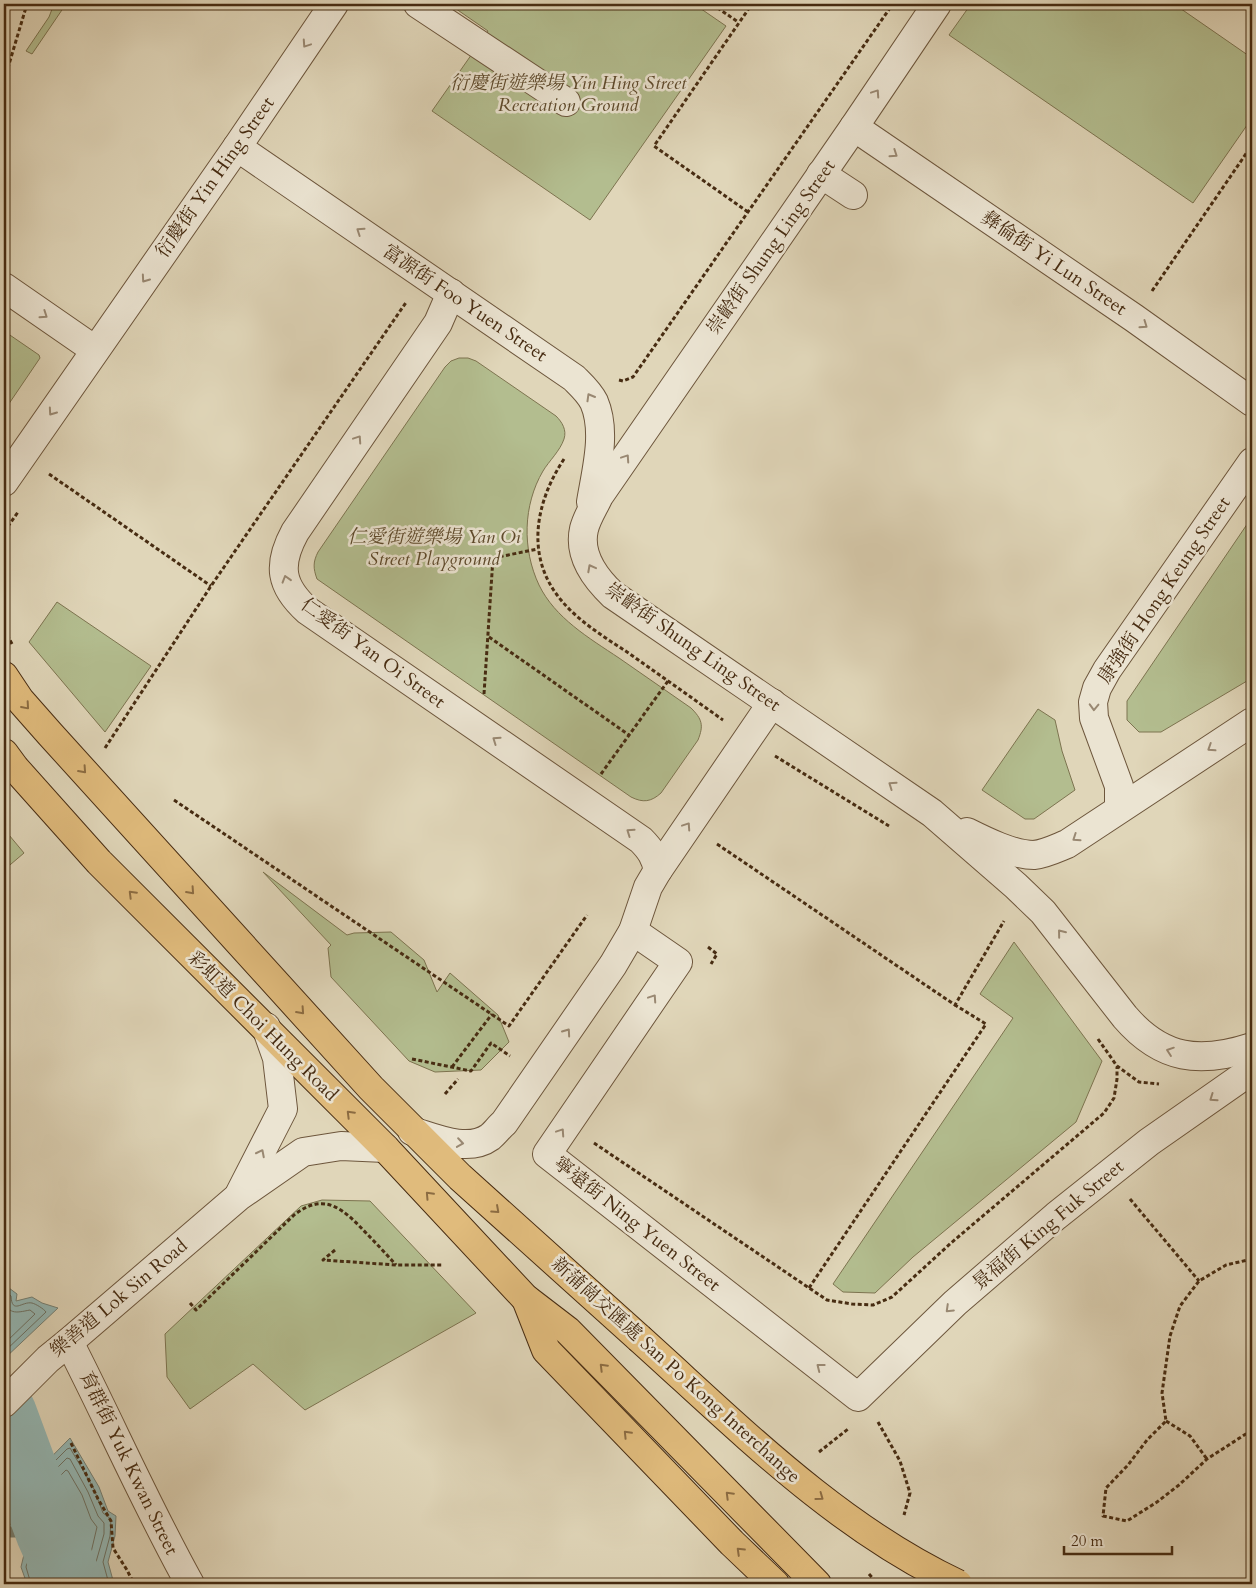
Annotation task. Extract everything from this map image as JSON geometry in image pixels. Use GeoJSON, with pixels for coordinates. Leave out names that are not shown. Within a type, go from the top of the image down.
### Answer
{"type":"FeatureCollection","features":[{"type":"Feature","properties":{"kind":"main road","name":"彩虹道 Choi Hung Road"},"geometry":{"type":"LineString","coordinates":[[4,676],[20,700],[50,734],[371,1088],[412,1130]]}},
{"type":"Feature","properties":{"kind":"main road","name":"彩虹道 Choi Hung Road"},"geometry":{"type":"LineString","coordinates":[[4,753],[99,862],[385,1148],[525,1298]]}},
{"type":"Feature","properties":{"kind":"main road","name":"新蒲崗交匯處 San Po Kong Interchange"},"geometry":{"type":"LineString","coordinates":[[412,1130],[460,1177],[770,1456],[812,1491],[893,1548],[958,1584]]}},
{"type":"Feature","properties":{"kind":"main road"},"geometry":{"type":"LineString","coordinates":[[525,1298],[568,1331],[815,1582]]}},
{"type":"Feature","properties":{"kind":"main road"},"geometry":{"type":"LineString","coordinates":[[525,1298],[546,1350],[732,1543],[776,1584]]}},
{"type":"Feature","properties":{"kind":"street","name":"衍慶街 Yin Hing Street"},"geometry":{"type":"LineString","coordinates":[[4,482],[334,4]]}},
{"type":"Feature","properties":{"kind":"street"},"geometry":{"type":"LineString","coordinates":[[418,4],[566,102]]}},
{"type":"Feature","properties":{"kind":"street","name":"崇齡街 Shung Ling Street"},"geometry":{"type":"LineString","coordinates":[[937,4],[599,496],[584,530],[583,548],[589,567],[600,583],[613,595],[932,813],[1043,912],[1126,1017],[1137,1030],[1152,1042],[1169,1051],[1188,1055],[1211,1056],[1232,1054],[1252,1047]]}},
{"type":"Feature","properties":{"kind":"street","name":"彝倫街 Yi Lun Street"},"geometry":{"type":"LineString","coordinates":[[854,127],[1126,313],[1252,402]]}},
{"type":"Feature","properties":{"kind":"street","name":"富源街 Foo Yuen Street"},"geometry":{"type":"LineString","coordinates":[[237,147],[574,378],[587,391],[594,402],[599,431],[599,450],[590,514]]}},
{"type":"Feature","properties":{"kind":"street"},"geometry":{"type":"LineString","coordinates":[[821,174],[853,195]]}},
{"type":"Feature","properties":{"kind":"street"},"geometry":{"type":"LineString","coordinates":[[4,287],[95,350]]}},
{"type":"Feature","properties":{"kind":"street","name":"仁愛街 Yan Oi Street"},"geometry":{"type":"LineString","coordinates":[[451,293],[438,323],[295,532],[284,555],[283,570],[286,582],[291,593],[308,611],[642,840],[655,858],[658,870]]}},
{"type":"Feature","properties":{"kind":"street","name":"康強街 Hong Keung Street"},"geometry":{"type":"LineString","coordinates":[[1119,809],[1119,786],[1094,718],[1093,702],[1097,688],[1107,670],[1252,462]]}},
{"type":"Feature","properties":{"kind":"street"},"geometry":{"type":"LineString","coordinates":[[412,1130],[443,1140],[469,1144],[480,1142],[490,1137],[504,1123],[613,965],[633,931],[648,887],[658,870],[772,703]]}},
{"type":"Feature","properties":{"kind":"street"},"geometry":{"type":"LineString","coordinates":[[932,813],[982,840],[1018,853],[1034,855],[1051,851],[1067,844],[1252,722]]}},
{"type":"Feature","properties":{"kind":"street","name":"寧遠街 Ning Yuen Street"},"geometry":{"type":"LineString","coordinates":[[633,931],[678,962],[547,1154],[858,1397]]}},
{"type":"Feature","properties":{"kind":"street","name":"樂善道 Lok Sin Road"},"geometry":{"type":"LineString","coordinates":[[238,1197],[283,1109],[277,1058],[266,1027]]}},
{"type":"Feature","properties":{"kind":"street","name":"景福街 King Fuk Street"},"geometry":{"type":"LineString","coordinates":[[858,1397],[955,1303],[1056,1216],[1149,1142],[1252,1070]]}},
{"type":"Feature","properties":{"kind":"street","name":"樂善道 Lok Sin Road"},"geometry":{"type":"LineString","coordinates":[[4,1403],[48,1359],[238,1197],[303,1152],[341,1146],[385,1148]]}},
{"type":"Feature","properties":{"kind":"street","name":"育群街 Yuk Kwan Street"},"geometry":{"type":"LineString","coordinates":[[69,1342],[126,1456],[162,1534],[190,1584]]}},
{"type":"Feature","properties":{"kind":"path"},"geometry":{"type":"LineString","coordinates":[[4,82],[27,4]]}},
{"type":"Feature","properties":{"kind":"path"},"geometry":{"type":"LineString","coordinates":[[712,4],[738,22]]}},
{"type":"Feature","properties":{"kind":"path"},"geometry":{"type":"LineString","coordinates":[[748,212],[654,146],[752,4]]}},
{"type":"Feature","properties":{"kind":"path"},"geometry":{"type":"LineString","coordinates":[[633,377],[891,5]]}},
{"type":"Feature","properties":{"kind":"path"},"geometry":{"type":"LineString","coordinates":[[1150,294],[1252,145]]}},
{"type":"Feature","properties":{"kind":"path"},"geometry":{"type":"LineString","coordinates":[[105,748],[211,586],[408,301]]}},
{"type":"Feature","properties":{"kind":"path"},"geometry":{"type":"LineString","coordinates":[[569,452],[552,478],[541,506],[537,529],[538,549],[550,585],[560,600],[589,626],[726,722]]}},
{"type":"Feature","properties":{"kind":"path"},"geometry":{"type":"LineString","coordinates":[[46,472],[211,586]]}},
{"type":"Feature","properties":{"kind":"path"},"geometry":{"type":"LineString","coordinates":[[4,528],[6,529],[4,532]]}},
{"type":"Feature","properties":{"kind":"path"},"geometry":{"type":"LineString","coordinates":[[484,699],[493,558],[538,549]]}},
{"type":"Feature","properties":{"kind":"path"},"geometry":{"type":"LineString","coordinates":[[489,637],[629,735]]}},
{"type":"Feature","properties":{"kind":"path"},"geometry":{"type":"LineString","coordinates":[[599,777],[668,681]]}},
{"type":"Feature","properties":{"kind":"path"},"geometry":{"type":"LineString","coordinates":[[769,763],[774,755],[892,828]]}},
{"type":"Feature","properties":{"kind":"path"},"geometry":{"type":"LineString","coordinates":[[174,800],[509,1026],[587,915]]}},
{"type":"Feature","properties":{"kind":"path"},"geometry":{"type":"LineString","coordinates":[[722,836],[717,844],[986,1024],[810,1288]]}},
{"type":"Feature","properties":{"kind":"path"},"geometry":{"type":"LineString","coordinates":[[955,1005],[1006,916]]}},
{"type":"Feature","properties":{"kind":"path"},"geometry":{"type":"LineString","coordinates":[[702,943],[717,954],[707,971]]}},
{"type":"Feature","properties":{"kind":"path"},"geometry":{"type":"LineString","coordinates":[[452,1067],[492,1014]]}},
{"type":"Feature","properties":{"kind":"path"},"geometry":{"type":"LineString","coordinates":[[1094,1034],[1117,1066],[1139,1082],[1165,1084]]}},
{"type":"Feature","properties":{"kind":"path"},"geometry":{"type":"LineString","coordinates":[[412,1059],[471,1071],[491,1043],[512,1058]]}},
{"type":"Feature","properties":{"kind":"path"},"geometry":{"type":"LineString","coordinates":[[599,1135],[594,1144],[827,1300],[852,1304],[873,1304],[892,1297],[951,1243],[1104,1113],[1114,1098],[1117,1066]]}},
{"type":"Feature","properties":{"kind":"path"},"geometry":{"type":"LineString","coordinates":[[445,1094],[458,1079]]}},
{"type":"Feature","properties":{"kind":"path"},"geometry":{"type":"LineString","coordinates":[[1129,1198],[1199,1281]]}},
{"type":"Feature","properties":{"kind":"path"},"geometry":{"type":"LineString","coordinates":[[190,1303],[196,1310],[294,1214],[310,1206],[330,1205],[352,1217],[396,1265]]}},
{"type":"Feature","properties":{"kind":"path"},"geometry":{"type":"LineString","coordinates":[[335,1250],[323,1260],[396,1265],[442,1265]]}},
{"type":"Feature","properties":{"kind":"path"},"geometry":{"type":"LineString","coordinates":[[1207,1459],[1190,1436],[1166,1421],[1162,1393],[1170,1336],[1180,1306],[1199,1281],[1226,1265],[1252,1259]]}},
{"type":"Feature","properties":{"kind":"path"},"geometry":{"type":"LineString","coordinates":[[876,1418],[900,1461],[910,1494],[903,1518]]}},
{"type":"Feature","properties":{"kind":"path"},"geometry":{"type":"LineString","coordinates":[[1166,1421],[1146,1440],[1128,1466],[1106,1488],[1103,1516],[1127,1522],[1179,1485],[1207,1459],[1252,1430]]}},
{"type":"Feature","properties":{"kind":"path"},"geometry":{"type":"LineString","coordinates":[[819,1452],[849,1428]]}},
{"type":"Feature","properties":{"kind":"path"},"geometry":{"type":"LineString","coordinates":[[72,1443],[98,1499],[111,1521],[112,1548],[134,1584]]}},
{"type":"Feature","properties":{"kind":"green space"},"geometry":{"type":"Polygon","coordinates":[[[54,4],[66,4],[32,54],[26,51],[49,17],[54,4]]]}},
{"type":"Feature","properties":{"kind":"green space","name":"衍慶街遊樂場 Yin Hing Street Recreation Ground"},"geometry":{"type":"Polygon","coordinates":[[[449,4],[694,4],[726,26],[590,220],[432,111],[488,31],[449,4]]]}},
{"type":"Feature","properties":{"kind":"green space"},"geometry":{"type":"Polygon","coordinates":[[[971,4],[1174,4],[1252,58],[1252,118],[1193,203],[949,35],[971,4]]]}},
{"type":"Feature","properties":{"kind":"green space"},"geometry":{"type":"Polygon","coordinates":[[[4,331],[39,355],[40,358],[4,411],[4,331]]]}},
{"type":"Feature","properties":{"kind":"green space","name":"仁愛街遊樂場 Yan Oi Street Playground"},"geometry":{"type":"Polygon","coordinates":[[[459,358],[468,358],[476,361],[556,416],[563,426],[565,432],[564,439],[536,484],[528,513],[528,542],[533,571],[546,597],[554,608],[574,626],[691,708],[700,719],[701,730],[698,740],[661,793],[650,800],[643,801],[631,797],[317,579],[314,565],[318,552],[445,367],[451,361],[459,358]]]}},
{"type":"Feature","properties":{"kind":"green space"},"geometry":{"type":"Polygon","coordinates":[[[1252,517],[1252,678],[1161,732],[1139,732],[1127,720],[1127,701],[1252,517]]]}},
{"type":"Feature","properties":{"kind":"green space"},"geometry":{"type":"Polygon","coordinates":[[[57,602],[151,666],[105,732],[29,642],[57,602]]]}},
{"type":"Feature","properties":{"kind":"green space"},"geometry":{"type":"Polygon","coordinates":[[[1038,709],[1055,720],[1062,751],[1075,790],[1034,819],[1025,819],[982,790],[1038,709]]]}},
{"type":"Feature","properties":{"kind":"green space"},"geometry":{"type":"Polygon","coordinates":[[[4,829],[24,853],[4,870],[4,829]]]}},
{"type":"Feature","properties":{"kind":"green space"},"geometry":{"type":"Polygon","coordinates":[[[263,872],[347,935],[354,933],[391,932],[424,960],[437,992],[450,973],[498,1015],[509,1042],[481,1070],[435,1072],[409,1061],[331,977],[328,948],[331,945],[263,872]]]}},
{"type":"Feature","properties":{"kind":"green space"},"geometry":{"type":"Polygon","coordinates":[[[1014,942],[1102,1061],[1076,1122],[913,1257],[875,1293],[843,1292],[833,1284],[1013,1018],[980,994],[1014,942]]]}},
{"type":"Feature","properties":{"kind":"green space"},"geometry":{"type":"Polygon","coordinates":[[[322,1200],[370,1201],[476,1313],[305,1410],[253,1364],[190,1409],[167,1377],[165,1334],[301,1206],[322,1200]]]}},
{"type":"Feature","properties":{"kind":"water"},"geometry":{"type":"Polygon","coordinates":[[[4,1286],[17,1294],[16,1301],[32,1297],[42,1303],[58,1308],[4,1359],[4,1286]]]}},
{"type":"Feature","properties":{"kind":"water"},"geometry":{"type":"Polygon","coordinates":[[[70,1438],[99,1487],[108,1511],[116,1516],[115,1536],[108,1562],[114,1584],[27,1584],[21,1567],[26,1546],[18,1532],[8,1531],[4,1519],[4,1505],[70,1438]]]}},
{"type":"Feature","properties":{"kind":"waterway"},"geometry":{"type":"LineString","coordinates":[[4,1413],[48,1532],[71,1584]]}},
{"type":"Feature","properties":{"kind":"waterway"},"geometry":{"type":"LineString","coordinates":[[4,1532],[29,1532]]}}]}
